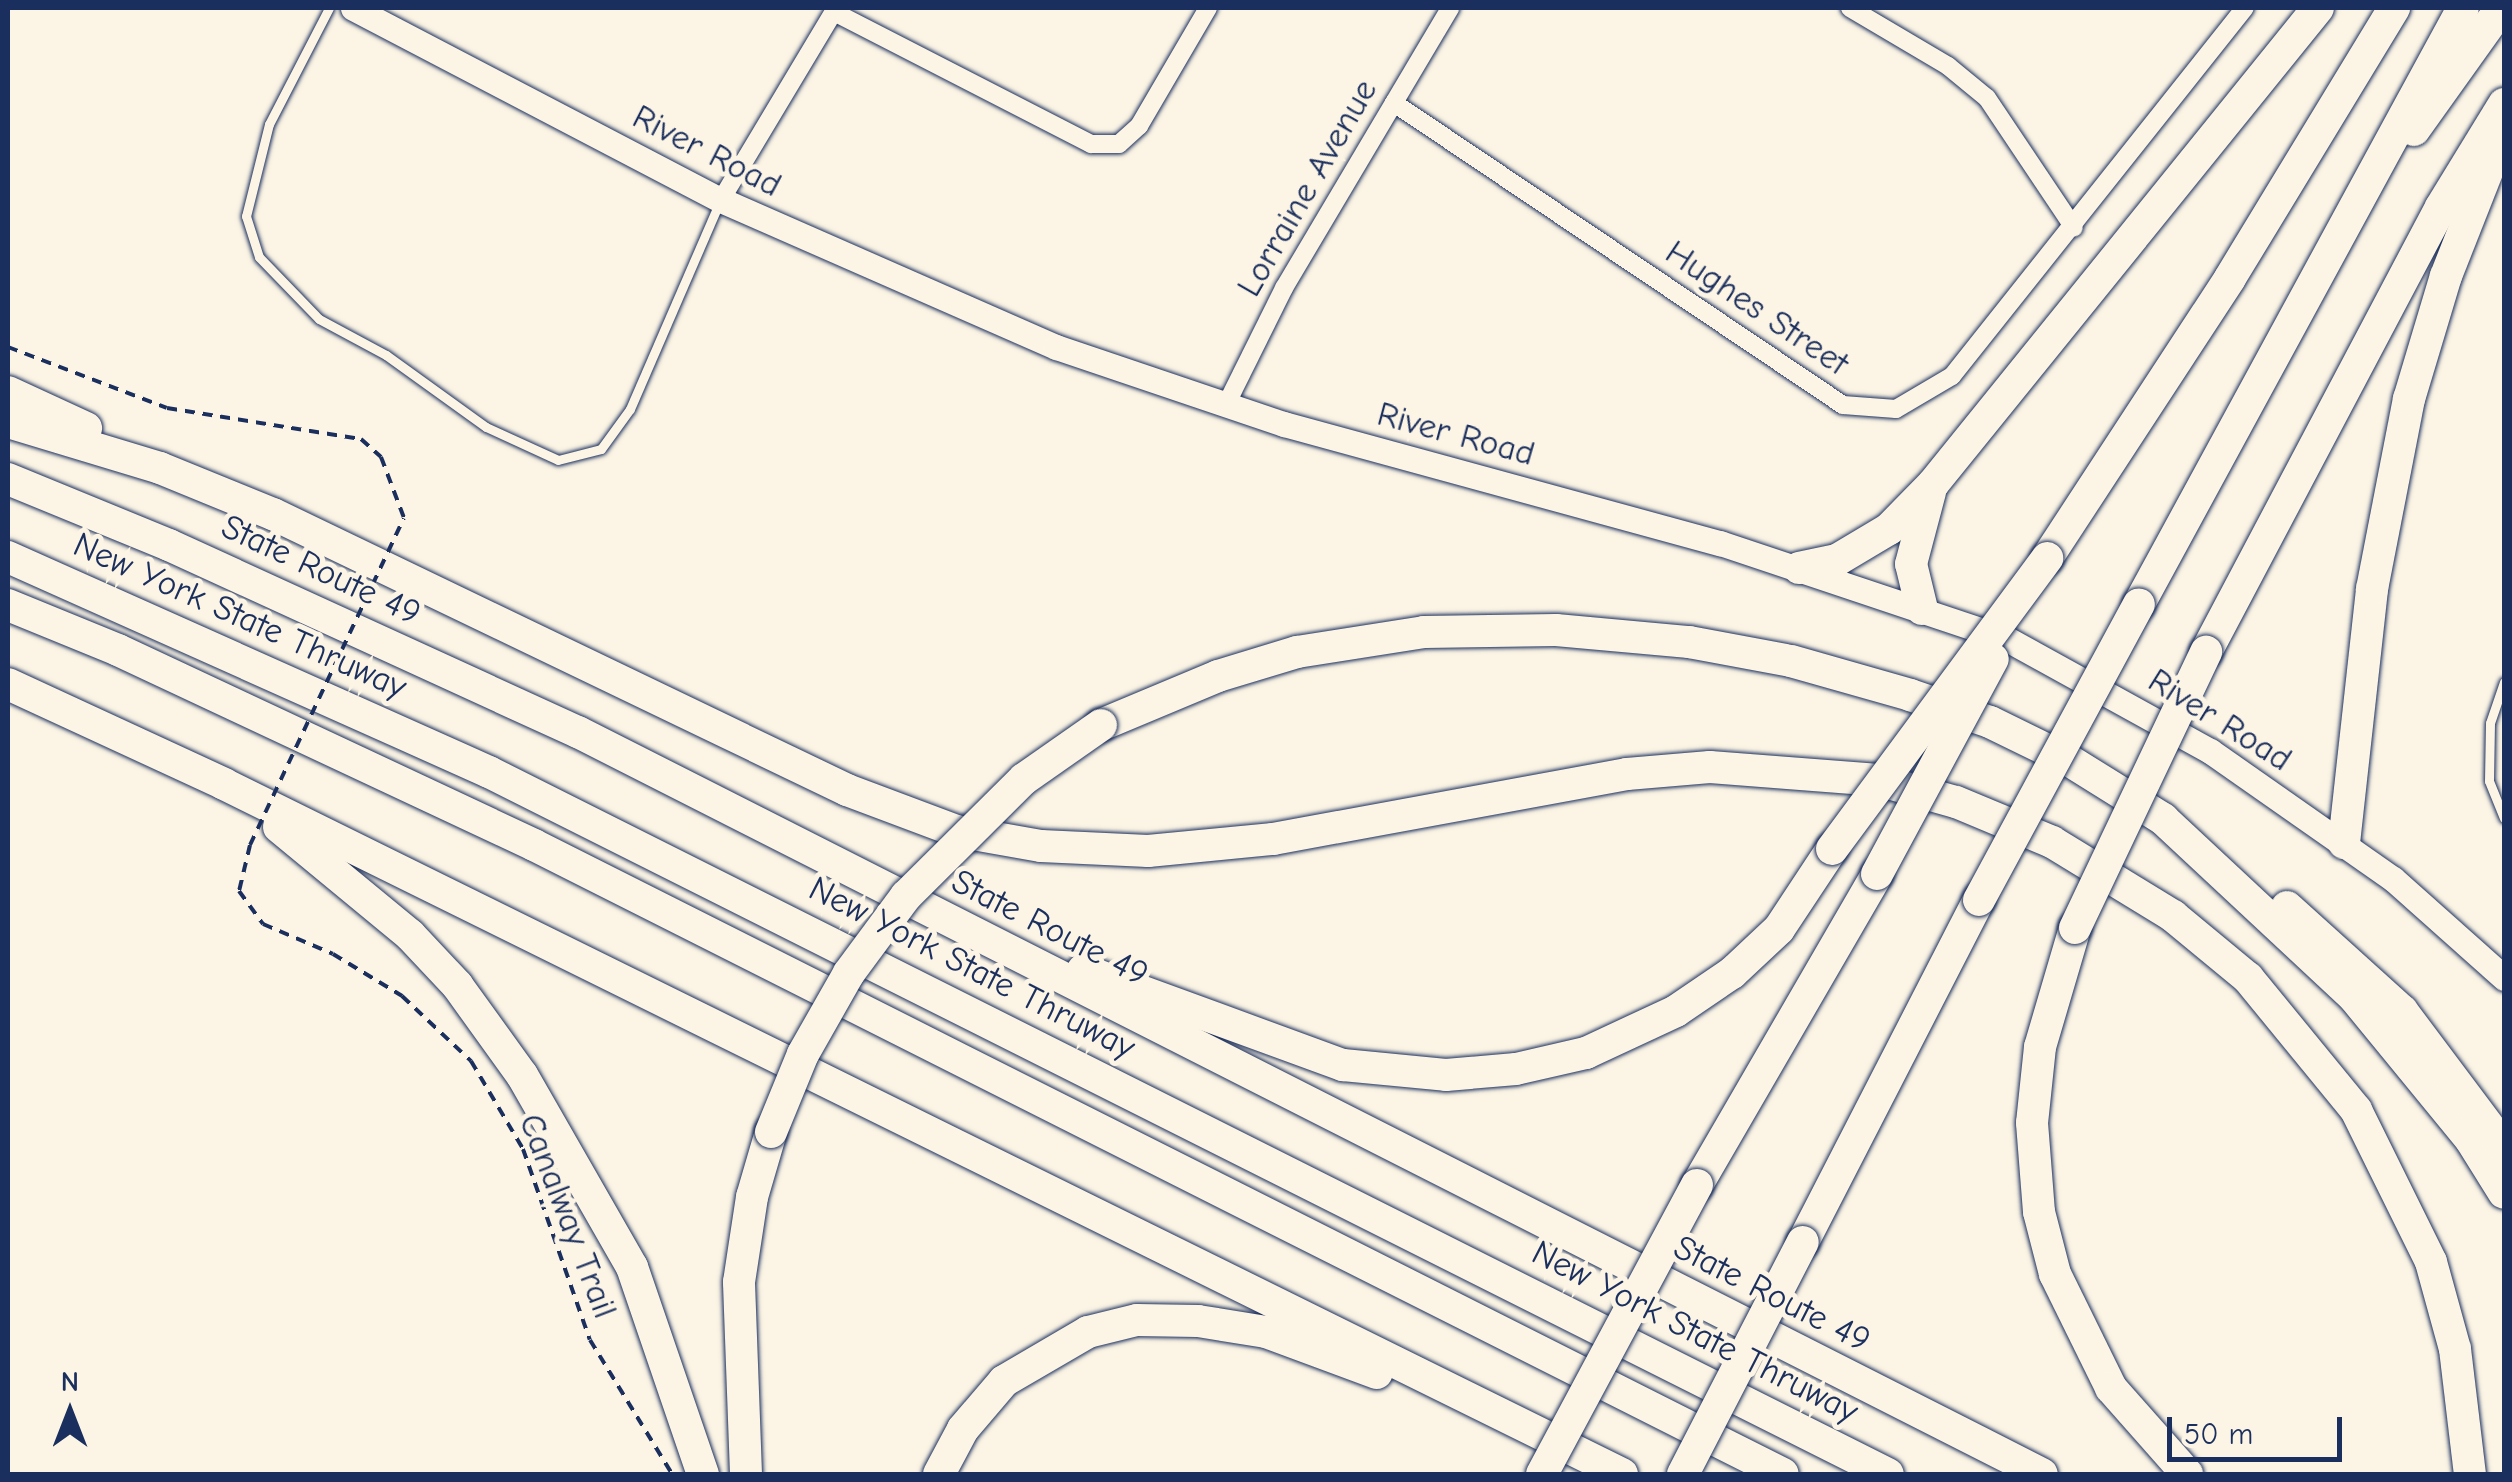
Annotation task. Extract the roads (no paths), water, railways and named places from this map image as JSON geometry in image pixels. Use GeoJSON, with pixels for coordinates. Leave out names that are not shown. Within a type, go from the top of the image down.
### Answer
{"type":"FeatureCollection","features":[{"type":"Feature","properties":{"kind":"highway"},"geometry":{"type":"LineString","coordinates":[[1799,568],[1837,560],[1889,530],[1933,484],[2318,8]]}},
{"type":"Feature","properties":{"kind":"highway"},"geometry":{"type":"LineString","coordinates":[[955,924],[1343,1065],[1446,1075],[1516,1069],[1586,1053],[1676,1011],[1732,973],[1779,930],[1832,849],[2047,558],[2230,278],[2394,8]]}},
{"type":"Feature","properties":{"kind":"highway"},"geometry":{"type":"LineString","coordinates":[[1682,1474],[1980,900],[2463,8]]}},
{"type":"Feature","properties":{"kind":"highway"},"geometry":{"type":"LineString","coordinates":[[2346,222],[2501,8]]}},
{"type":"Feature","properties":{"kind":"highway"},"geometry":{"type":"LineString","coordinates":[[2187,1474],[2111,1388],[2055,1274],[2039,1212],[2032,1123],[2040,1047],[2075,928],[2206,652],[2441,207],[2504,104]]}},
{"type":"Feature","properties":{"kind":"highway"},"geometry":{"type":"LineString","coordinates":[[2344,843],[2372,589],[2409,399],[2446,276],[2504,129]]}},
{"type":"Feature","properties":{"kind":"highway"},"geometry":{"type":"LineString","coordinates":[[8,392],[160,468],[273,514],[847,790],[956,831],[1041,846],[1148,851],[1272,840],[1627,774],[1710,767],[1878,780],[1956,802],[2052,842],[2173,916],[2248,978],[2356,1110],[2431,1262],[2455,1349],[2470,1474]]}},
{"type":"Feature","properties":{"kind":"highway"},"geometry":{"type":"LineString","coordinates":[[8,422],[160,468]]}},
{"type":"Feature","properties":{"kind":"highway","name":"State Route 49"},"geometry":{"type":"LineString","coordinates":[[8,479],[169,544],[578,732],[2042,1474]]}},
{"type":"Feature","properties":{"kind":"highway"},"geometry":{"type":"LineString","coordinates":[[1922,608],[1912,564],[1916,526],[1933,484]]}},
{"type":"Feature","properties":{"kind":"highway","name":"New York State Thruway"},"geometry":{"type":"LineString","coordinates":[[8,557],[490,772],[1888,1474]]}},
{"type":"Feature","properties":{"kind":"highway"},"geometry":{"type":"LineString","coordinates":[[1542,1474],[1697,1185],[1878,874],[2047,558]]}},
{"type":"Feature","properties":{"kind":"highway"},"geometry":{"type":"LineString","coordinates":[[8,605],[118,650],[534,845],[1783,1474]]}},
{"type":"Feature","properties":{"kind":"highway"},"geometry":{"type":"LineString","coordinates":[[746,1474],[739,1282],[752,1197],[770,1132],[830,1005],[906,896],[1024,779],[1101,725],[1218,676],[1368,638],[1556,630],[1651,638],[1791,660],[1990,722],[2070,761],[2163,819],[2329,939],[2402,1011],[2504,1147]]}},
{"type":"Feature","properties":{"kind":"highway"},"geometry":{"type":"LineString","coordinates":[[8,684],[224,784],[1622,1474]]}},
{"type":"Feature","properties":{"kind":"highway"},"geometry":{"type":"LineString","coordinates":[[224,784],[410,935],[457,984],[522,1075],[632,1268],[704,1474]]}},
{"type":"Feature","properties":{"kind":"highway"},"geometry":{"type":"LineString","coordinates":[[2163,819],[2354,996],[2471,1140],[2504,1193]]}},
{"type":"Feature","properties":{"kind":"highway"},"geometry":{"type":"LineString","coordinates":[[939,1474],[963,1429],[1004,1381],[1088,1332],[1137,1320],[1266,1332],[1521,1424]]}},
{"type":"Feature","properties":{"kind":"main road","name":"River Road"},"geometry":{"type":"LineString","coordinates":[[353,8],[721,200],[1039,340],[1226,405],[1799,568],[2007,639],[2098,684],[2210,751],[2344,843],[2504,978]]}},
{"type":"Feature","properties":{"kind":"street"},"geometry":{"type":"LineString","coordinates":[[721,200],[835,10],[1090,144],[1119,144],[1139,126],[1208,8]]}},
{"type":"Feature","properties":{"kind":"street","name":"Lorraine Avenue"},"geometry":{"type":"LineString","coordinates":[[1226,405],[1284,288],[1450,8]]}},
{"type":"Feature","properties":{"kind":"street"},"geometry":{"type":"LineString","coordinates":[[1850,8],[1948,66],[1986,98],[2074,228]]}},
{"type":"Feature","properties":{"kind":"street","name":"Hughes Street"},"geometry":{"type":"LineString","coordinates":[[1394,103],[1843,405],[1866,410],[1896,409],[1952,376],[2074,228],[2245,8]]}},
{"type":"Feature","properties":{"kind":"lane"},"geometry":{"type":"LineString","coordinates":[[329,8],[270,124],[246,216],[259,257],[318,319],[386,355],[486,427],[558,460],[600,449],[630,410],[721,200]]}},
{"type":"Feature","properties":{"kind":"lane"},"geometry":{"type":"LineString","coordinates":[[2504,682],[2490,723],[2488,781],[2504,818]]}}]}
